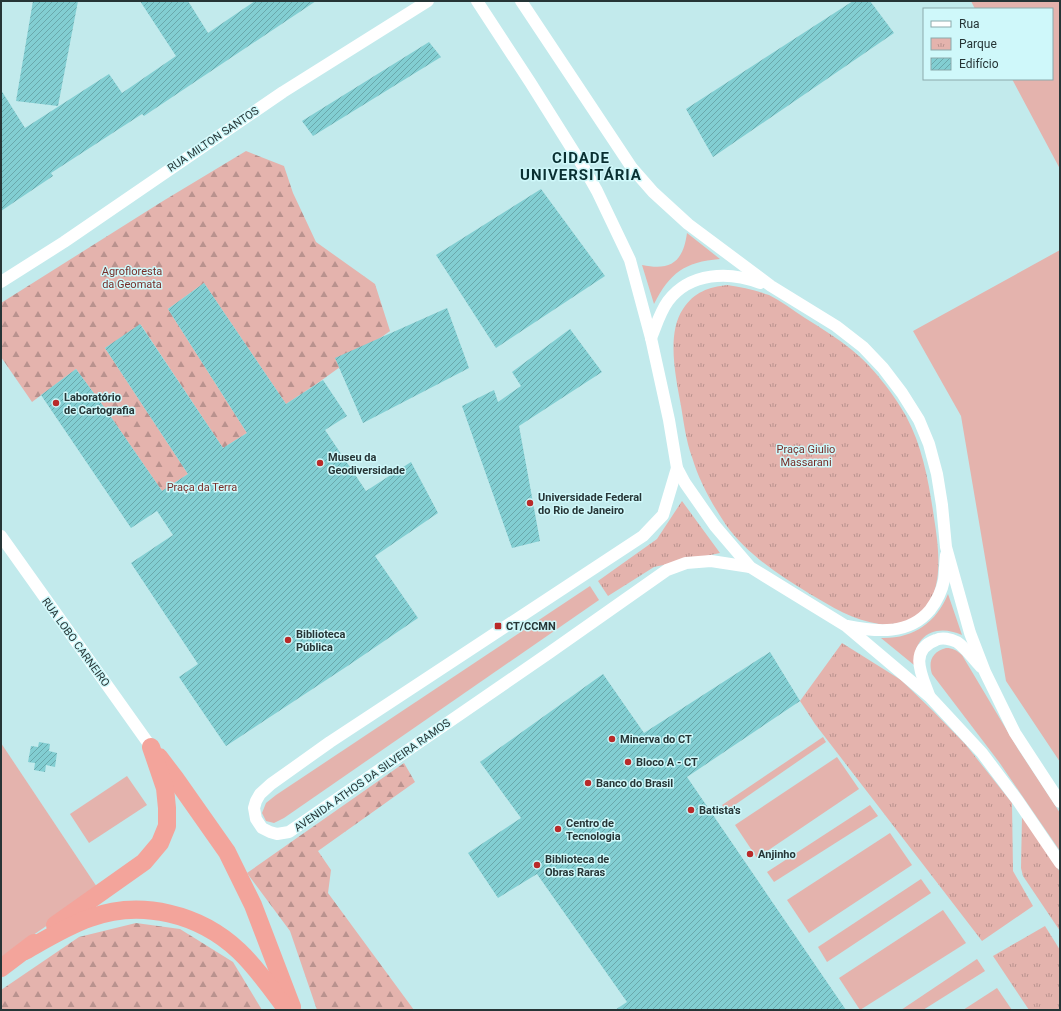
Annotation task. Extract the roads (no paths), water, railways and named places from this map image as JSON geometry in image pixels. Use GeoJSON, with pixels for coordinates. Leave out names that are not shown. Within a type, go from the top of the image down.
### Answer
{"type":"FeatureCollection","features":[{"type":"Feature","properties":{"kind":"highway"},"geometry":{"type":"LineString","coordinates":[[1,968],[25,951],[61,920],[144,862],[160,843],[167,826],[167,808],[164,788],[151,747]]}},
{"type":"Feature","properties":{"kind":"highway"},"geometry":{"type":"LineString","coordinates":[[151,747],[175,778],[227,852],[253,905],[293,1010]]}},
{"type":"Feature","properties":{"kind":"highway"},"geometry":{"type":"LineString","coordinates":[[25,951],[66,928],[91,917],[117,911],[148,910],[179,916],[207,927],[240,952],[261,975],[287,1010]]}},
{"type":"Feature","properties":{"kind":"street","name":"RUA MILTON SANTOS"},"geometry":{"type":"LineString","coordinates":[[1,282],[64,242],[283,92],[428,1]]}},
{"type":"Feature","properties":{"kind":"street"},"geometry":{"type":"LineString","coordinates":[[468,1],[476,10],[506,56],[530,82]]}},
{"type":"Feature","properties":{"kind":"street"},"geometry":{"type":"LineString","coordinates":[[477,1],[584,168],[597,191],[630,260],[651,338],[669,420],[677,468],[685,483],[715,526],[750,567],[846,626],[930,697],[986,759],[1018,801],[1060,863]]}},
{"type":"Feature","properties":{"kind":"street"},"geometry":{"type":"LineString","coordinates":[[521,1],[632,168],[653,192],[688,224],[771,286],[836,326],[863,347],[883,368],[902,393],[919,420],[929,444],[942,505],[946,546],[944,581],[936,602],[924,616],[909,626],[889,631],[871,631],[846,626]]}},
{"type":"Feature","properties":{"kind":"street"},"geometry":{"type":"LineString","coordinates":[[651,338],[667,302],[676,291],[695,280],[712,276],[733,276],[747,278],[771,286]]}},
{"type":"Feature","properties":{"kind":"street","name":"AVENIDA ATHOS DA SILVEIRA RAMOS"},"geometry":{"type":"LineString","coordinates":[[677,468],[663,515],[643,536],[330,742],[271,784],[260,794],[256,801],[254,814],[258,824],[262,828],[274,833],[289,832],[667,570],[686,563],[711,561],[750,567]]}},
{"type":"Feature","properties":{"kind":"street","name":"RUA LOBO CARNEIRO"},"geometry":{"type":"LineString","coordinates":[[1,536],[151,747]]}},
{"type":"Feature","properties":{"kind":"street"},"geometry":{"type":"LineString","coordinates":[[946,546],[970,633],[985,672],[1015,733],[1060,802]]}},
{"type":"Feature","properties":{"kind":"street"},"geometry":{"type":"LineString","coordinates":[[930,697],[922,677],[919,657],[922,649],[929,643],[938,639],[948,639],[956,642],[985,672]]}},
{"type":"Feature","properties":{"kind":"place","name":"Laboratório de Cartografia"},"geometry":{"type":"Point","coordinates":[56,403]}},
{"type":"Feature","properties":{"kind":"place","name":"Museu da Geodiversidade"},"geometry":{"type":"Point","coordinates":[320,463]}},
{"type":"Feature","properties":{"kind":"place","name":"Universidade Federal do Rio de Janeiro"},"geometry":{"type":"Point","coordinates":[530,503]}},
{"type":"Feature","properties":{"kind":"place","name":"CT/CCMN"},"geometry":{"type":"Point","coordinates":[498,626]}},
{"type":"Feature","properties":{"kind":"place","name":"Biblioteca Pública"},"geometry":{"type":"Point","coordinates":[288,640]}},
{"type":"Feature","properties":{"kind":"place","name":"Minerva do CT"},"geometry":{"type":"Point","coordinates":[612,739]}},
{"type":"Feature","properties":{"kind":"place","name":"Bloco A - CT"},"geometry":{"type":"Point","coordinates":[628,762]}},
{"type":"Feature","properties":{"kind":"place","name":"Banco do Brasil"},"geometry":{"type":"Point","coordinates":[588,783]}},
{"type":"Feature","properties":{"kind":"place","name":"Batista's"},"geometry":{"type":"Point","coordinates":[691,810]}},
{"type":"Feature","properties":{"kind":"place","name":"Centro de Tecnologia"},"geometry":{"type":"Point","coordinates":[558,829]}},
{"type":"Feature","properties":{"kind":"place","name":"Anjinho"},"geometry":{"type":"Point","coordinates":[750,854]}},
{"type":"Feature","properties":{"kind":"place","name":"Biblioteca de Obras Raras"},"geometry":{"type":"Point","coordinates":[537,865]}},
{"type":"Feature","properties":{"kind":"district","name":"CIDADE UNIVERSITÁRIA"},"geometry":{"type":"Point","coordinates":[581,166]}},
{"type":"Feature","properties":{"kind":"park label","name":"Agrofloresta da Geomata"},"geometry":{"type":"Point","coordinates":[132,277]}},
{"type":"Feature","properties":{"kind":"park label","name":"Praça Giulio Massarani"},"geometry":{"type":"Point","coordinates":[806,455]}},
{"type":"Feature","properties":{"kind":"park label","name":"Praça da Terra"},"geometry":{"type":"Point","coordinates":[202,487]}}]}
